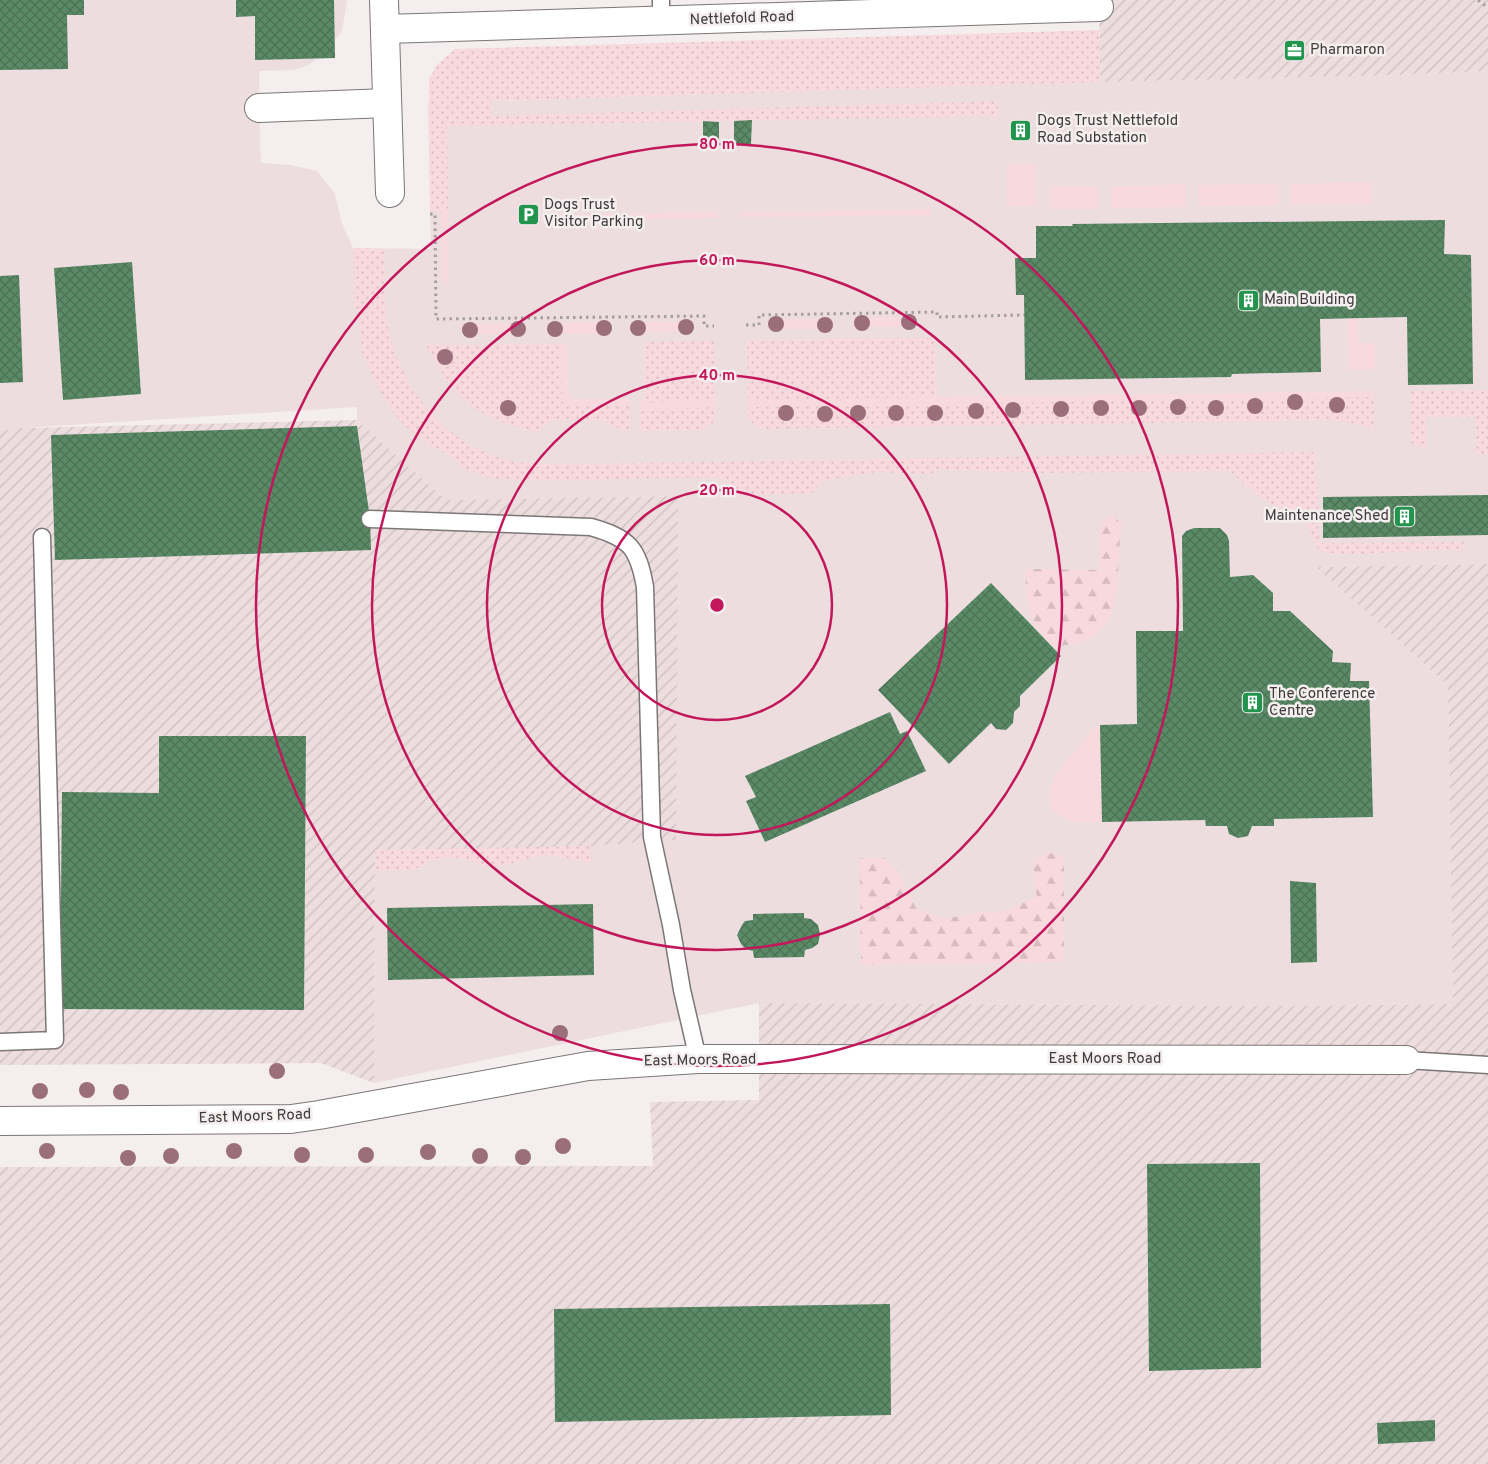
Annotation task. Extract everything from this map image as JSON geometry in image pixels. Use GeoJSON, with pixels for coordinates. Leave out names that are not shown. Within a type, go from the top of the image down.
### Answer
{"type":"FeatureCollection","features":[{"type":"Feature","properties":{"kind":"street"},"geometry":{"type":"LineString","coordinates":[[384,0],[390,193]]}},
{"type":"Feature","properties":{"kind":"street","name":"Nettlefold Road"},"geometry":{"type":"LineString","coordinates":[[385,29],[661,11],[1099,7]]}},
{"type":"Feature","properties":{"kind":"street"},"geometry":{"type":"LineString","coordinates":[[259,108],[387,103]]}},
{"type":"Feature","properties":{"kind":"street","name":"East Moors Road"},"geometry":{"type":"LineString","coordinates":[[0,1121],[292,1119],[588,1066],[698,1059],[1406,1060]]}},
{"type":"Feature","properties":{"kind":"lane"},"geometry":{"type":"LineString","coordinates":[[370,519],[591,527],[611,533],[625,541],[635,552],[642,568],[645,586],[652,837],[671,925],[682,990],[698,1059]]}},
{"type":"Feature","properties":{"kind":"lane"},"geometry":{"type":"LineString","coordinates":[[0,1042],[56,1040],[42,537]]}},
{"type":"Feature","properties":{"kind":"lane"},"geometry":{"type":"LineString","coordinates":[[1406,1060],[1488,1065]]}},
{"type":"Feature","properties":{"kind":"path"},"geometry":{"type":"LineString","coordinates":[[1478,0],[1488,8]]}},
{"type":"Feature","properties":{"kind":"path"},"geometry":{"type":"LineString","coordinates":[[430,214],[435,214],[436,319],[704,316],[704,326],[714,326]]}},
{"type":"Feature","properties":{"kind":"path"},"geometry":{"type":"LineString","coordinates":[[746,325],[759,325],[759,315],[937,312],[937,317],[1024,316]]}},
{"type":"Feature","properties":{"kind":"shaded area"},"geometry":{"type":"Polygon","coordinates":[[[0,0],[347,0],[342,31],[335,40],[335,58],[317,59],[308,65],[294,70],[259,71],[260,147],[261,163],[290,165],[317,171],[335,194],[342,224],[353,248],[431,249],[428,103],[1069,82],[1398,75],[1488,71],[1488,564],[1317,567],[1448,685],[1453,1004],[1280,1006],[759,1003],[374,1083],[375,850],[590,846],[678,496],[446,500],[357,420],[357,407],[0,431],[0,0]]]}},
{"type":"Feature","properties":{"kind":"shaded area","name":"Pharmaron"},"geometry":{"type":"Polygon","coordinates":[[[1099,0],[1488,0],[1488,71],[1100,82],[1099,0]]]}},
{"type":"Feature","properties":{"kind":"shaded area"},"geometry":{"type":"Polygon","coordinates":[[[357,420],[446,500],[678,496],[676,840],[590,846],[375,851],[374,1083],[321,1063],[0,1065],[0,431],[23,428],[357,420]]]}},
{"type":"Feature","properties":{"kind":"shaded area"},"geometry":{"type":"Polygon","coordinates":[[[1488,564],[1488,1464],[0,1464],[0,1167],[653,1166],[650,1102],[759,1100],[759,1003],[1280,1006],[1453,1004],[1448,685],[1316,567],[1488,564]]]}},
{"type":"Feature","properties":{"kind":"green space"},"geometry":{"type":"Polygon","coordinates":[[[1100,30],[1100,82],[492,101],[492,116],[998,101],[998,116],[447,126],[448,211],[430,211],[429,79],[437,65],[455,49],[1100,30]]]}},
{"type":"Feature","properties":{"kind":"green space"},"geometry":{"type":"Polygon","coordinates":[[[1007,164],[1035,164],[1036,206],[1007,206],[1007,164]]]}},
{"type":"Feature","properties":{"kind":"green space"},"geometry":{"type":"Polygon","coordinates":[[[1371,182],[1371,203],[1291,205],[1291,184],[1371,182]]]}},
{"type":"Feature","properties":{"kind":"green space"},"geometry":{"type":"Polygon","coordinates":[[[1186,184],[1186,207],[1111,208],[1111,187],[1186,184]]]}},
{"type":"Feature","properties":{"kind":"green space"},"geometry":{"type":"Polygon","coordinates":[[[1278,184],[1279,205],[1199,206],[1198,185],[1278,184]]]}},
{"type":"Feature","properties":{"kind":"green space"},"geometry":{"type":"Polygon","coordinates":[[[1050,187],[1097,187],[1098,209],[1050,209],[1050,187]]]}},
{"type":"Feature","properties":{"kind":"green space"},"geometry":{"type":"Polygon","coordinates":[[[931,209],[931,216],[738,217],[738,213],[931,209]]]}},
{"type":"Feature","properties":{"kind":"green space"},"geometry":{"type":"Polygon","coordinates":[[[441,211],[448,211],[448,283],[442,284],[441,211]]]}},
{"type":"Feature","properties":{"kind":"green space"},"geometry":{"type":"Polygon","coordinates":[[[718,212],[718,218],[512,221],[511,216],[718,212]]]}},
{"type":"Feature","properties":{"kind":"green space"},"geometry":{"type":"Polygon","coordinates":[[[353,248],[384,249],[385,301],[389,332],[405,375],[417,395],[447,428],[465,442],[507,460],[532,463],[575,464],[1316,452],[1319,543],[1464,542],[1463,552],[1456,549],[1360,554],[1326,553],[1319,550],[1311,537],[1308,526],[1287,509],[1268,503],[1229,471],[1040,473],[937,469],[932,474],[877,472],[822,481],[813,493],[739,495],[729,481],[719,477],[564,480],[492,479],[463,468],[455,459],[429,444],[407,428],[391,410],[362,352],[359,313],[354,307],[353,248]]]}},
{"type":"Feature","properties":{"kind":"green space"},"geometry":{"type":"Polygon","coordinates":[[[853,317],[916,317],[916,327],[853,327],[853,317]]]}},
{"type":"Feature","properties":{"kind":"green space"},"geometry":{"type":"Polygon","coordinates":[[[1357,318],[1358,343],[1375,343],[1375,369],[1349,370],[1348,319],[1357,318]]]}},
{"type":"Feature","properties":{"kind":"green space"},"geometry":{"type":"Polygon","coordinates":[[[769,319],[831,319],[831,329],[768,329],[769,319]]]}},
{"type":"Feature","properties":{"kind":"green space"},"geometry":{"type":"Polygon","coordinates":[[[630,322],[693,322],[693,331],[631,332],[630,322]]]}},
{"type":"Feature","properties":{"kind":"green space"},"geometry":{"type":"Polygon","coordinates":[[[548,323],[611,323],[611,333],[548,333],[548,323]]]}},
{"type":"Feature","properties":{"kind":"green space"},"geometry":{"type":"Polygon","coordinates":[[[462,324],[525,324],[525,334],[462,334],[462,324]]]}},
{"type":"Feature","properties":{"kind":"green space"},"geometry":{"type":"Polygon","coordinates":[[[935,338],[937,397],[748,400],[747,340],[935,338]]]}},
{"type":"Feature","properties":{"kind":"green space"},"geometry":{"type":"Polygon","coordinates":[[[714,341],[715,400],[645,403],[644,342],[714,341]]]}},
{"type":"Feature","properties":{"kind":"green space"},"geometry":{"type":"Polygon","coordinates":[[[561,344],[563,405],[630,405],[630,430],[624,431],[601,420],[552,420],[537,432],[498,420],[483,413],[458,393],[447,380],[426,345],[561,344]]]}},
{"type":"Feature","properties":{"kind":"green space"},"geometry":{"type":"Polygon","coordinates":[[[561,344],[567,344],[569,399],[630,399],[630,405],[563,405],[561,344]]]}},
{"type":"Feature","properties":{"kind":"green space"},"geometry":{"type":"Polygon","coordinates":[[[1488,390],[1488,454],[1476,454],[1475,417],[1426,417],[1427,447],[1422,448],[1411,443],[1411,391],[1488,390]]]}},
{"type":"Feature","properties":{"kind":"green space"},"geometry":{"type":"Polygon","coordinates":[[[1374,391],[1374,397],[748,407],[748,400],[1374,391]]]}},
{"type":"Feature","properties":{"kind":"green space"},"geometry":{"type":"Polygon","coordinates":[[[1374,397],[1374,429],[1333,420],[765,429],[752,422],[748,407],[1374,397]]]}},
{"type":"Feature","properties":{"kind":"green space"},"geometry":{"type":"Polygon","coordinates":[[[639,399],[645,399],[646,403],[715,400],[716,407],[640,409],[639,399]]]}},
{"type":"Feature","properties":{"kind":"green space"},"geometry":{"type":"Polygon","coordinates":[[[716,407],[713,423],[702,430],[640,431],[640,409],[716,407]]]}},
{"type":"Feature","properties":{"kind":"green space"},"geometry":{"type":"Polygon","coordinates":[[[1112,514],[1122,524],[1117,586],[1114,605],[1108,621],[1097,634],[1079,642],[1053,646],[1039,629],[1030,611],[1026,591],[1026,569],[1099,570],[1101,523],[1112,514]]]}},
{"type":"Feature","properties":{"kind":"green space"},"geometry":{"type":"Polygon","coordinates":[[[1100,725],[1102,822],[1075,822],[1064,818],[1051,809],[1050,792],[1055,775],[1095,727],[1100,725]]]}},
{"type":"Feature","properties":{"kind":"green space"},"geometry":{"type":"Polygon","coordinates":[[[590,846],[591,862],[543,855],[511,864],[491,866],[459,858],[442,857],[414,869],[376,870],[375,850],[590,846]]]}},
{"type":"Feature","properties":{"kind":"green space"},"geometry":{"type":"Polygon","coordinates":[[[1047,852],[1064,856],[1064,958],[1061,962],[861,965],[860,858],[884,858],[899,873],[916,908],[944,919],[984,912],[1004,911],[1037,897],[1034,880],[1034,861],[1047,852]]]}},
{"type":"Feature","properties":{"kind":"building"},"geometry":{"type":"Polygon","coordinates":[[[0,0],[84,0],[84,15],[67,15],[68,69],[0,70],[0,0]]]}},
{"type":"Feature","properties":{"kind":"building"},"geometry":{"type":"Polygon","coordinates":[[[236,0],[334,0],[335,58],[255,60],[255,16],[236,17],[236,0]]]}},
{"type":"Feature","properties":{"kind":"building"},"geometry":{"type":"Polygon","coordinates":[[[752,120],[751,144],[734,145],[734,121],[752,120]]]}},
{"type":"Feature","properties":{"kind":"building"},"geometry":{"type":"Polygon","coordinates":[[[703,121],[719,122],[719,144],[703,145],[703,121]]]}},
{"type":"Feature","properties":{"kind":"building","name":"Dogs Trust Nettlefold Road Substation"},"geometry":{"type":"Polygon","coordinates":[[[1012,122],[1030,122],[1030,138],[1012,138],[1012,122]]]}},
{"type":"Feature","properties":{"kind":"building","name":"Main Building"},"geometry":{"type":"Polygon","coordinates":[[[1445,220],[1444,254],[1471,255],[1473,384],[1408,385],[1407,317],[1320,319],[1321,372],[1232,374],[1231,377],[1025,380],[1024,295],[1016,295],[1015,258],[1036,258],[1036,226],[1445,220]]]}},
{"type":"Feature","properties":{"kind":"building"},"geometry":{"type":"Polygon","coordinates":[[[132,262],[141,394],[63,400],[54,268],[132,262]]]}},
{"type":"Feature","properties":{"kind":"building"},"geometry":{"type":"Polygon","coordinates":[[[19,275],[23,382],[0,383],[0,276],[19,275]]]}},
{"type":"Feature","properties":{"kind":"building"},"geometry":{"type":"Polygon","coordinates":[[[357,426],[370,519],[371,550],[55,560],[51,435],[357,426]]]}},
{"type":"Feature","properties":{"kind":"building","name":"Maintenance Shed"},"geometry":{"type":"Polygon","coordinates":[[[1488,495],[1488,535],[1323,538],[1323,497],[1488,495]]]}},
{"type":"Feature","properties":{"kind":"building","name":"The Conference Centre"},"geometry":{"type":"Polygon","coordinates":[[[1194,528],[1220,528],[1227,535],[1229,541],[1230,577],[1253,575],[1273,593],[1273,611],[1290,611],[1333,651],[1332,662],[1351,663],[1350,681],[1369,681],[1373,817],[1274,819],[1274,826],[1252,826],[1248,836],[1238,838],[1229,834],[1227,826],[1206,826],[1205,820],[1102,822],[1100,725],[1137,724],[1136,631],[1183,631],[1182,536],[1186,531],[1194,528]]]}},
{"type":"Feature","properties":{"kind":"building"},"geometry":{"type":"Polygon","coordinates":[[[991,583],[1061,656],[1020,696],[1020,706],[1014,712],[1013,723],[1006,730],[996,729],[991,723],[949,764],[878,690],[991,583]]]}},
{"type":"Feature","properties":{"kind":"building"},"geometry":{"type":"Polygon","coordinates":[[[890,712],[900,734],[907,731],[926,771],[765,842],[746,801],[756,797],[745,776],[890,712]]]}},
{"type":"Feature","properties":{"kind":"building"},"geometry":{"type":"Polygon","coordinates":[[[159,736],[306,736],[304,1010],[60,1009],[62,792],[159,793],[159,736]]]}},
{"type":"Feature","properties":{"kind":"building"},"geometry":{"type":"Polygon","coordinates":[[[1290,881],[1316,883],[1317,962],[1291,963],[1290,881]]]}},
{"type":"Feature","properties":{"kind":"building"},"geometry":{"type":"Polygon","coordinates":[[[593,904],[594,975],[388,980],[387,908],[593,904]]]}},
{"type":"Feature","properties":{"kind":"building"},"geometry":{"type":"Polygon","coordinates":[[[804,913],[804,918],[811,919],[818,925],[820,934],[818,944],[805,950],[804,957],[754,958],[753,951],[746,949],[741,944],[737,935],[745,921],[753,920],[753,914],[804,913]]]}},
{"type":"Feature","properties":{"kind":"building"},"geometry":{"type":"Polygon","coordinates":[[[1260,1163],[1261,1368],[1149,1371],[1147,1164],[1260,1163]]]}},
{"type":"Feature","properties":{"kind":"building"},"geometry":{"type":"Polygon","coordinates":[[[890,1304],[891,1415],[555,1422],[554,1309],[890,1304]]]}},
{"type":"Feature","properties":{"kind":"building"},"geometry":{"type":"Polygon","coordinates":[[[1435,1420],[1435,1441],[1378,1444],[1377,1423],[1435,1420]]]}},
{"type":"Feature","properties":{"kind":"place","name":"Pharmaron"},"geometry":{"type":"Point","coordinates":[1294,50]}},
{"type":"Feature","properties":{"kind":"place","name":"Dogs Trust Nettlefold Road Substation"},"geometry":{"type":"Point","coordinates":[1021,130]}},
{"type":"Feature","properties":{"kind":"place","name":"Dogs Trust Visitor Parking"},"geometry":{"type":"Point","coordinates":[528,214]}},
{"type":"Feature","properties":{"kind":"place","name":"Main Building"},"geometry":{"type":"Point","coordinates":[1248,300]}},
{"type":"Feature","properties":{"kind":"place","name":"Maintenance Shed"},"geometry":{"type":"Point","coordinates":[1405,516]}},
{"type":"Feature","properties":{"kind":"place","name":"The Conference Centre"},"geometry":{"type":"Point","coordinates":[1253,703]}}]}
